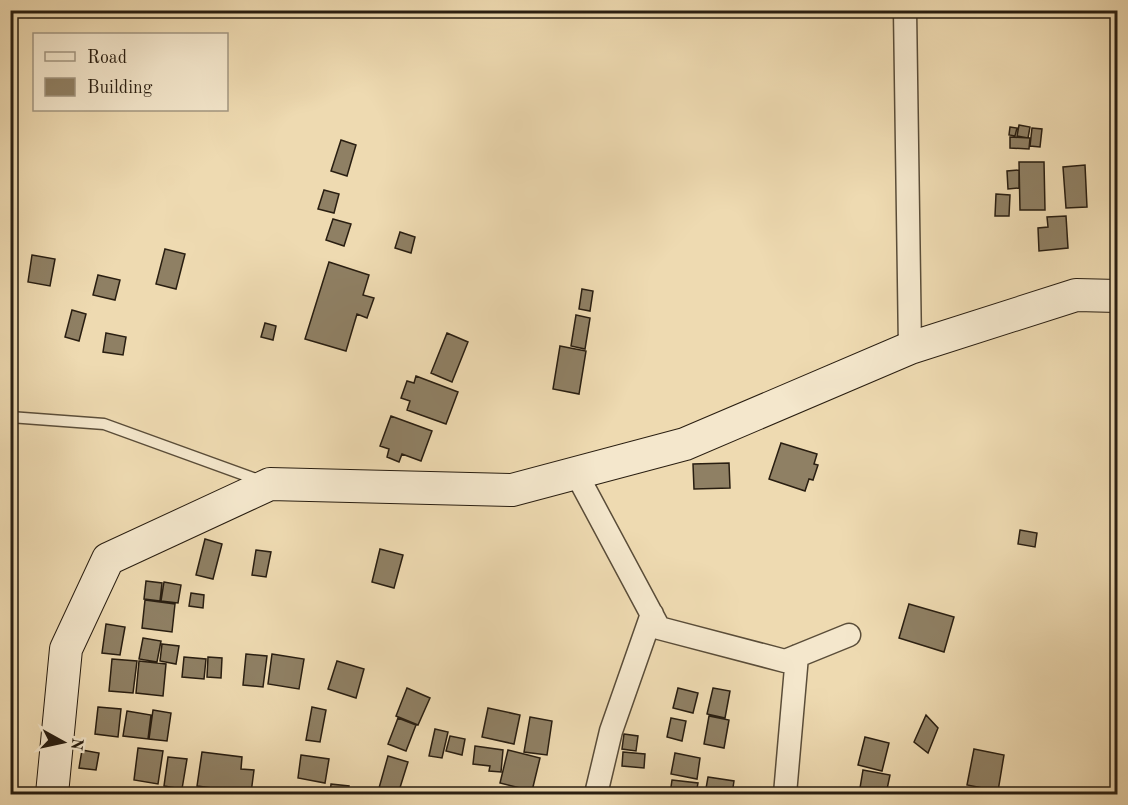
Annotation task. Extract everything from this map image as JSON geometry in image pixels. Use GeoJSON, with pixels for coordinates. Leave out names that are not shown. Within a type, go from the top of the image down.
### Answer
{"type":"FeatureCollection","features":[{"type":"Feature","properties":{"kind":"main road"},"geometry":{"type":"LineString","coordinates":[[52,795],[66,649],[108,559],[270,484],[512,490],[685,444],[910,348],[1076,295],[1118,296]]}},
{"type":"Feature","properties":{"kind":"street"},"geometry":{"type":"LineString","coordinates":[[905,10],[910,348]]}},
{"type":"Feature","properties":{"kind":"street"},"geometry":{"type":"LineString","coordinates":[[576,473],[659,628],[785,661],[849,635]]}},
{"type":"Feature","properties":{"kind":"street"},"geometry":{"type":"LineString","coordinates":[[596,795],[611,731],[652,614]]}},
{"type":"Feature","properties":{"kind":"street"},"geometry":{"type":"LineString","coordinates":[[785,795],[797,656]]}},
{"type":"Feature","properties":{"kind":"lane"},"geometry":{"type":"LineString","coordinates":[[10,417],[104,424],[270,484]]}},
{"type":"Feature","properties":{"kind":"building"},"geometry":{"type":"Polygon","coordinates":[[[1019,125],[1030,127],[1028,138],[1017,136],[1019,125]]]}},
{"type":"Feature","properties":{"kind":"building"},"geometry":{"type":"Polygon","coordinates":[[[1010,127],[1017,128],[1015,136],[1009,135],[1010,127]]]}},
{"type":"Feature","properties":{"kind":"building"},"geometry":{"type":"Polygon","coordinates":[[[1032,128],[1042,129],[1040,147],[1030,146],[1032,128]]]}},
{"type":"Feature","properties":{"kind":"building"},"geometry":{"type":"Polygon","coordinates":[[[1010,137],[1030,138],[1029,149],[1010,148],[1010,137]]]}},
{"type":"Feature","properties":{"kind":"building"},"geometry":{"type":"Polygon","coordinates":[[[341,140],[356,145],[347,176],[331,171],[341,140]]]}},
{"type":"Feature","properties":{"kind":"building"},"geometry":{"type":"Polygon","coordinates":[[[1019,162],[1044,162],[1045,210],[1020,210],[1019,162]]]}},
{"type":"Feature","properties":{"kind":"building"},"geometry":{"type":"Polygon","coordinates":[[[1085,165],[1087,207],[1066,208],[1063,167],[1085,165]]]}},
{"type":"Feature","properties":{"kind":"building"},"geometry":{"type":"Polygon","coordinates":[[[1019,170],[1019,188],[1008,189],[1007,171],[1019,170]]]}},
{"type":"Feature","properties":{"kind":"building"},"geometry":{"type":"Polygon","coordinates":[[[324,190],[339,194],[334,213],[318,209],[324,190]]]}},
{"type":"Feature","properties":{"kind":"building"},"geometry":{"type":"Polygon","coordinates":[[[996,194],[1010,195],[1009,216],[995,216],[996,194]]]}},
{"type":"Feature","properties":{"kind":"building"},"geometry":{"type":"Polygon","coordinates":[[[1066,216],[1068,248],[1039,251],[1038,228],[1048,227],[1047,217],[1066,216]]]}},
{"type":"Feature","properties":{"kind":"building"},"geometry":{"type":"Polygon","coordinates":[[[333,219],[351,224],[344,246],[326,240],[333,219]]]}},
{"type":"Feature","properties":{"kind":"building"},"geometry":{"type":"Polygon","coordinates":[[[400,232],[415,237],[411,253],[395,248],[400,232]]]}},
{"type":"Feature","properties":{"kind":"building"},"geometry":{"type":"Polygon","coordinates":[[[165,249],[185,254],[176,289],[156,284],[165,249]]]}},
{"type":"Feature","properties":{"kind":"building"},"geometry":{"type":"Polygon","coordinates":[[[32,255],[55,259],[50,286],[28,282],[32,255]]]}},
{"type":"Feature","properties":{"kind":"building"},"geometry":{"type":"Polygon","coordinates":[[[329,262],[369,275],[363,295],[374,298],[367,318],[357,314],[346,351],[305,339],[329,262]]]}},
{"type":"Feature","properties":{"kind":"building"},"geometry":{"type":"Polygon","coordinates":[[[98,275],[120,280],[115,300],[93,295],[98,275]]]}},
{"type":"Feature","properties":{"kind":"building"},"geometry":{"type":"Polygon","coordinates":[[[582,289],[593,291],[590,311],[579,309],[582,289]]]}},
{"type":"Feature","properties":{"kind":"building"},"geometry":{"type":"Polygon","coordinates":[[[72,310],[86,314],[79,341],[65,337],[72,310]]]}},
{"type":"Feature","properties":{"kind":"building"},"geometry":{"type":"Polygon","coordinates":[[[576,315],[590,318],[585,349],[571,346],[576,315]]]}},
{"type":"Feature","properties":{"kind":"building"},"geometry":{"type":"Polygon","coordinates":[[[265,323],[276,326],[273,340],[261,337],[265,323]]]}},
{"type":"Feature","properties":{"kind":"building"},"geometry":{"type":"Polygon","coordinates":[[[106,333],[126,337],[123,355],[103,352],[106,333]]]}},
{"type":"Feature","properties":{"kind":"building"},"geometry":{"type":"Polygon","coordinates":[[[447,333],[468,342],[452,382],[431,373],[447,333]]]}},
{"type":"Feature","properties":{"kind":"building"},"geometry":{"type":"Polygon","coordinates":[[[560,346],[586,351],[579,394],[553,389],[560,346]]]}},
{"type":"Feature","properties":{"kind":"building"},"geometry":{"type":"Polygon","coordinates":[[[416,376],[458,392],[446,424],[407,410],[410,401],[401,398],[407,381],[414,383],[416,376]]]}},
{"type":"Feature","properties":{"kind":"building"},"geometry":{"type":"Polygon","coordinates":[[[391,416],[432,431],[421,461],[402,454],[399,462],[387,457],[389,449],[380,446],[391,416]]]}},
{"type":"Feature","properties":{"kind":"building"},"geometry":{"type":"Polygon","coordinates":[[[781,443],[817,454],[814,464],[818,465],[813,480],[809,479],[805,491],[769,479],[781,443]]]}},
{"type":"Feature","properties":{"kind":"building"},"geometry":{"type":"Polygon","coordinates":[[[729,463],[730,488],[694,489],[693,464],[729,463]]]}},
{"type":"Feature","properties":{"kind":"building"},"geometry":{"type":"Polygon","coordinates":[[[1020,530],[1037,533],[1035,547],[1018,544],[1020,530]]]}},
{"type":"Feature","properties":{"kind":"building"},"geometry":{"type":"Polygon","coordinates":[[[205,539],[222,544],[213,579],[196,575],[205,539]]]}},
{"type":"Feature","properties":{"kind":"building"},"geometry":{"type":"Polygon","coordinates":[[[380,549],[403,555],[394,588],[372,582],[380,549]]]}},
{"type":"Feature","properties":{"kind":"building"},"geometry":{"type":"Polygon","coordinates":[[[256,550],[271,552],[266,577],[252,575],[256,550]]]}},
{"type":"Feature","properties":{"kind":"building"},"geometry":{"type":"Polygon","coordinates":[[[146,581],[162,583],[160,601],[144,599],[146,581]]]}},
{"type":"Feature","properties":{"kind":"building"},"geometry":{"type":"Polygon","coordinates":[[[164,582],[181,585],[178,603],[161,601],[164,582]]]}},
{"type":"Feature","properties":{"kind":"building"},"geometry":{"type":"Polygon","coordinates":[[[191,593],[204,595],[203,608],[189,606],[191,593]]]}},
{"type":"Feature","properties":{"kind":"building"},"geometry":{"type":"Polygon","coordinates":[[[145,600],[175,604],[172,632],[142,628],[145,600]]]}},
{"type":"Feature","properties":{"kind":"building"},"geometry":{"type":"Polygon","coordinates":[[[909,604],[954,617],[944,652],[899,638],[909,604]]]}},
{"type":"Feature","properties":{"kind":"building"},"geometry":{"type":"Polygon","coordinates":[[[106,624],[125,627],[120,655],[102,653],[106,624]]]}},
{"type":"Feature","properties":{"kind":"building"},"geometry":{"type":"Polygon","coordinates":[[[143,638],[161,641],[157,662],[139,659],[143,638]]]}},
{"type":"Feature","properties":{"kind":"building"},"geometry":{"type":"Polygon","coordinates":[[[162,644],[179,646],[176,664],[160,661],[162,644]]]}},
{"type":"Feature","properties":{"kind":"building"},"geometry":{"type":"Polygon","coordinates":[[[246,654],[267,656],[263,687],[243,685],[246,654]]]}},
{"type":"Feature","properties":{"kind":"building"},"geometry":{"type":"Polygon","coordinates":[[[272,654],[304,659],[299,689],[268,684],[272,654]]]}},
{"type":"Feature","properties":{"kind":"building"},"geometry":{"type":"Polygon","coordinates":[[[184,657],[206,659],[204,679],[182,677],[184,657]]]}},
{"type":"Feature","properties":{"kind":"building"},"geometry":{"type":"Polygon","coordinates":[[[208,657],[222,658],[221,678],[207,677],[208,657]]]}},
{"type":"Feature","properties":{"kind":"building"},"geometry":{"type":"Polygon","coordinates":[[[112,659],[137,661],[133,693],[109,691],[112,659]]]}},
{"type":"Feature","properties":{"kind":"building"},"geometry":{"type":"Polygon","coordinates":[[[139,661],[166,664],[163,696],[136,693],[139,661]]]}},
{"type":"Feature","properties":{"kind":"building"},"geometry":{"type":"Polygon","coordinates":[[[337,661],[364,669],[356,698],[328,689],[337,661]]]}},
{"type":"Feature","properties":{"kind":"building"},"geometry":{"type":"Polygon","coordinates":[[[407,688],[430,698],[418,725],[396,716],[407,688]]]}},
{"type":"Feature","properties":{"kind":"building"},"geometry":{"type":"Polygon","coordinates":[[[678,688],[698,693],[693,713],[673,708],[678,688]]]}},
{"type":"Feature","properties":{"kind":"building"},"geometry":{"type":"Polygon","coordinates":[[[713,688],[730,691],[725,718],[707,714],[713,688]]]}},
{"type":"Feature","properties":{"kind":"building"},"geometry":{"type":"Polygon","coordinates":[[[98,707],[121,709],[118,737],[95,734],[98,707]]]}},
{"type":"Feature","properties":{"kind":"building"},"geometry":{"type":"Polygon","coordinates":[[[312,707],[326,710],[320,742],[306,740],[312,707]]]}},
{"type":"Feature","properties":{"kind":"building"},"geometry":{"type":"Polygon","coordinates":[[[488,708],[520,715],[514,744],[482,737],[488,708]]]}},
{"type":"Feature","properties":{"kind":"building"},"geometry":{"type":"Polygon","coordinates":[[[153,710],[171,713],[167,741],[149,739],[153,710]]]}},
{"type":"Feature","properties":{"kind":"building"},"geometry":{"type":"Polygon","coordinates":[[[127,711],[151,715],[148,739],[123,736],[127,711]]]}},
{"type":"Feature","properties":{"kind":"building"},"geometry":{"type":"Polygon","coordinates":[[[926,715],[938,728],[928,753],[914,742],[926,715]]]}},
{"type":"Feature","properties":{"kind":"building"},"geometry":{"type":"Polygon","coordinates":[[[709,716],[729,720],[724,748],[704,744],[709,716]]]}},
{"type":"Feature","properties":{"kind":"building"},"geometry":{"type":"Polygon","coordinates":[[[530,717],[552,721],[547,755],[524,752],[530,717]]]}},
{"type":"Feature","properties":{"kind":"building"},"geometry":{"type":"Polygon","coordinates":[[[398,718],[416,725],[406,751],[388,744],[398,718]]]}},
{"type":"Feature","properties":{"kind":"building"},"geometry":{"type":"Polygon","coordinates":[[[671,718],[686,721],[682,741],[667,737],[671,718]]]}},
{"type":"Feature","properties":{"kind":"building"},"geometry":{"type":"Polygon","coordinates":[[[435,729],[448,732],[442,758],[429,756],[435,729]]]}},
{"type":"Feature","properties":{"kind":"building"},"geometry":{"type":"Polygon","coordinates":[[[624,734],[638,736],[636,751],[622,749],[624,734]]]}},
{"type":"Feature","properties":{"kind":"building"},"geometry":{"type":"Polygon","coordinates":[[[450,736],[465,739],[462,755],[446,751],[450,736]]]}},
{"type":"Feature","properties":{"kind":"building"},"geometry":{"type":"Polygon","coordinates":[[[865,737],[889,743],[882,771],[858,765],[865,737]]]}},
{"type":"Feature","properties":{"kind":"building"},"geometry":{"type":"Polygon","coordinates":[[[475,746],[503,750],[501,772],[489,771],[490,766],[473,764],[475,746]]]}},
{"type":"Feature","properties":{"kind":"building"},"geometry":{"type":"Polygon","coordinates":[[[138,748],[163,751],[158,784],[134,780],[138,748]]]}},
{"type":"Feature","properties":{"kind":"building"},"geometry":{"type":"Polygon","coordinates":[[[974,749],[1004,755],[998,791],[967,785],[974,749]]]}},
{"type":"Feature","properties":{"kind":"building"},"geometry":{"type":"Polygon","coordinates":[[[82,750],[99,753],[96,770],[79,768],[82,750]]]}},
{"type":"Feature","properties":{"kind":"building"},"geometry":{"type":"Polygon","coordinates":[[[508,750],[540,758],[532,791],[500,783],[508,750]]]}},
{"type":"Feature","properties":{"kind":"building"},"geometry":{"type":"Polygon","coordinates":[[[202,752],[242,757],[241,769],[254,770],[251,793],[197,786],[202,752]]]}},
{"type":"Feature","properties":{"kind":"building"},"geometry":{"type":"Polygon","coordinates":[[[623,752],[645,754],[644,768],[622,766],[623,752]]]}},
{"type":"Feature","properties":{"kind":"building"},"geometry":{"type":"Polygon","coordinates":[[[675,753],[700,758],[697,779],[671,774],[675,753]]]}},
{"type":"Feature","properties":{"kind":"building"},"geometry":{"type":"Polygon","coordinates":[[[301,755],[329,759],[325,783],[298,778],[301,755]]]}},
{"type":"Feature","properties":{"kind":"building"},"geometry":{"type":"Polygon","coordinates":[[[388,756],[408,762],[398,794],[379,788],[388,756]]]}},
{"type":"Feature","properties":{"kind":"building"},"geometry":{"type":"Polygon","coordinates":[[[168,757],[187,759],[182,789],[164,786],[168,757]]]}},
{"type":"Feature","properties":{"kind":"building"},"geometry":{"type":"Polygon","coordinates":[[[863,770],[890,775],[886,794],[859,794],[863,770]]]}},
{"type":"Feature","properties":{"kind":"building"},"geometry":{"type":"Polygon","coordinates":[[[708,777],[734,781],[732,794],[705,794],[708,777]]]}},
{"type":"Feature","properties":{"kind":"building"},"geometry":{"type":"Polygon","coordinates":[[[672,780],[698,783],[696,794],[670,794],[672,780]]]}},
{"type":"Feature","properties":{"kind":"building"},"geometry":{"type":"Polygon","coordinates":[[[331,784],[349,786],[348,794],[330,794],[331,784]]]}},
{"type":"Feature","properties":{"kind":"building"},"geometry":{"type":"Polygon","coordinates":[[[117,788],[137,791],[137,794],[116,794],[117,788]]]}},
{"type":"Feature","properties":{"kind":"building"},"geometry":{"type":"Polygon","coordinates":[[[509,788],[530,792],[529,794],[508,794],[509,788]]]}}]}
